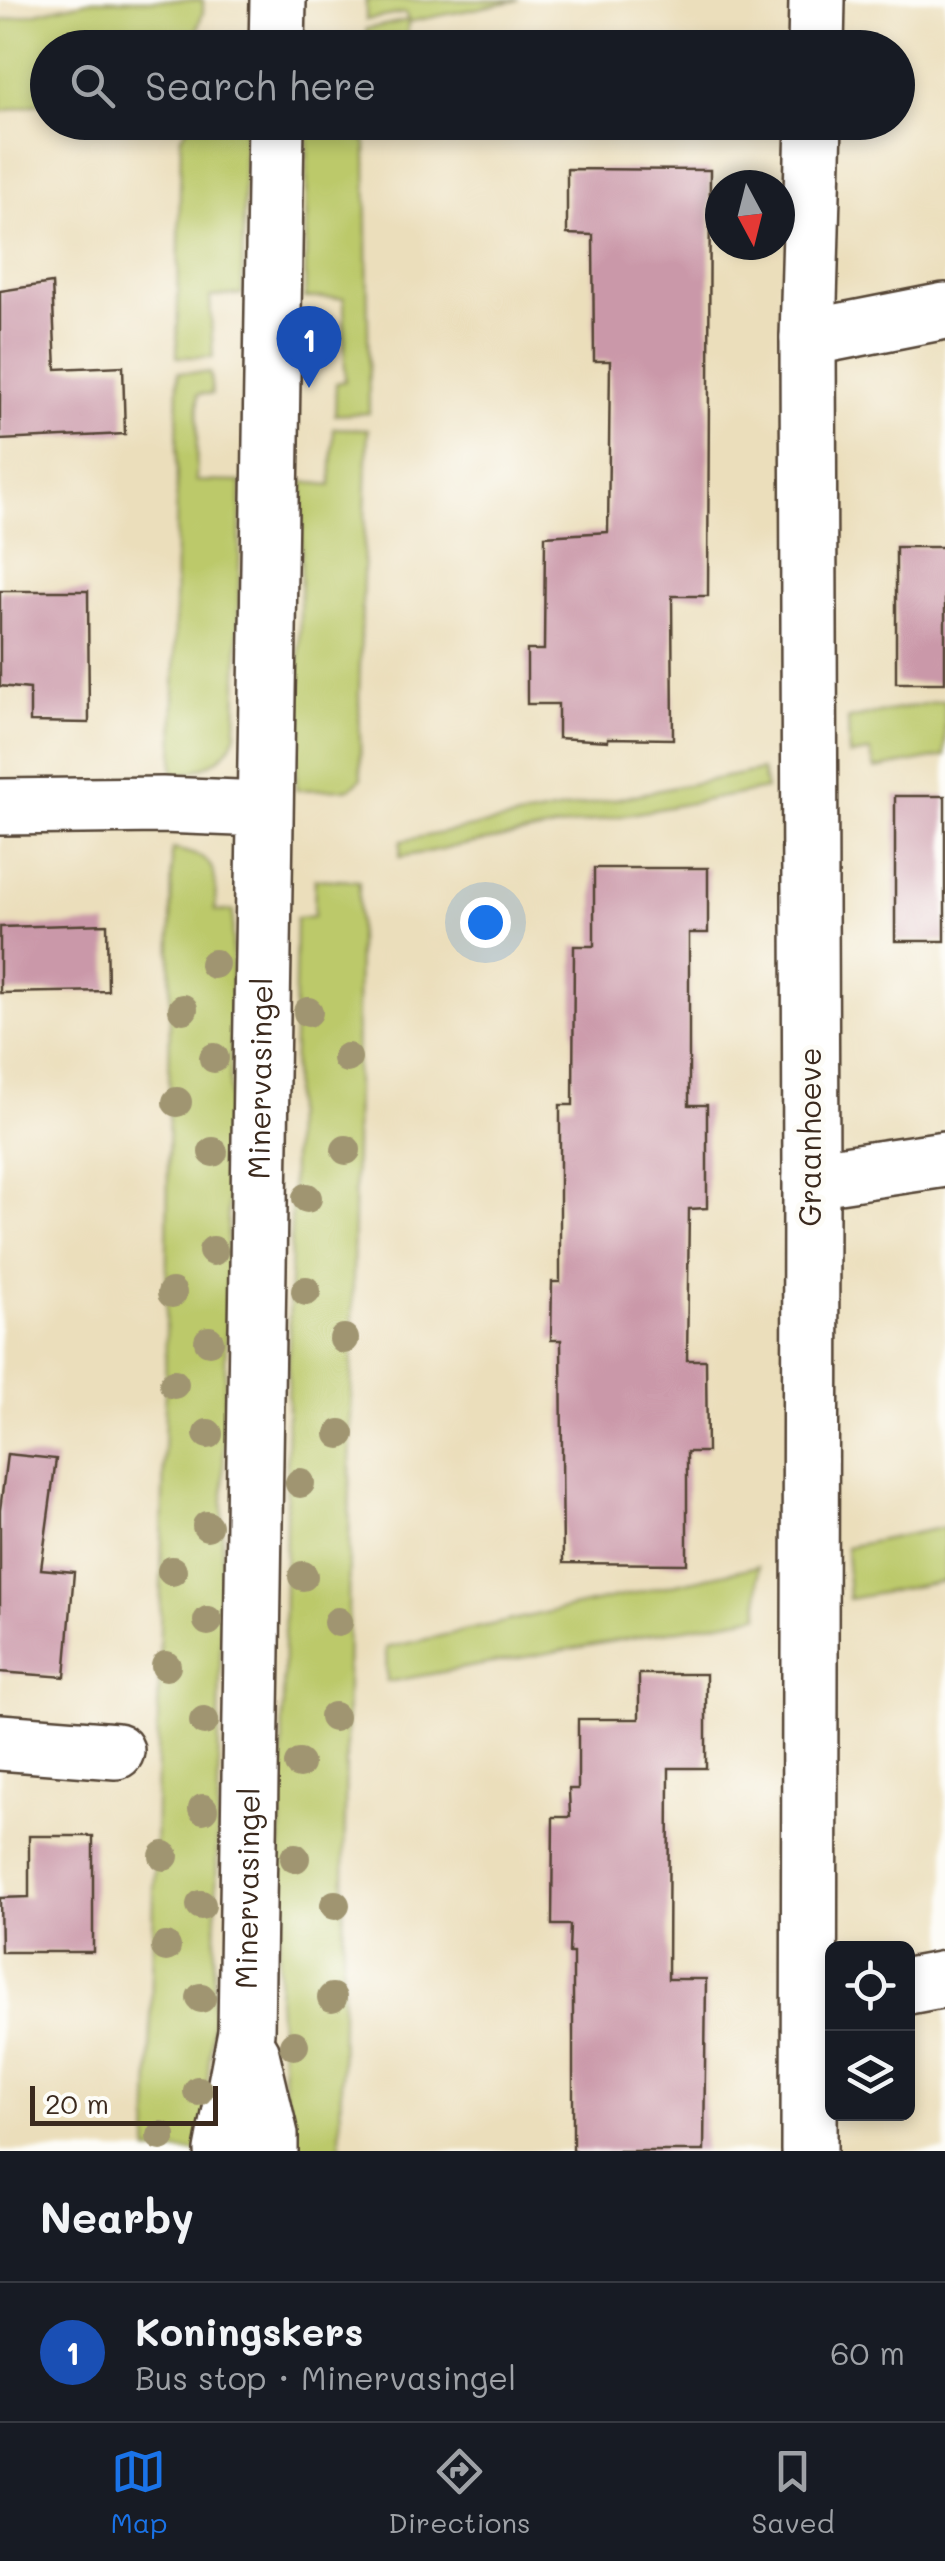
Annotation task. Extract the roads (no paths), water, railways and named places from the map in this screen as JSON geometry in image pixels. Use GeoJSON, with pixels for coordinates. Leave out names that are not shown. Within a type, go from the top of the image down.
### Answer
{"type":"FeatureCollection","features":[{"type":"Feature","properties":{"kind":"street"},"geometry":{"type":"LineString","coordinates":[[278,0],[278,30]]}},
{"type":"Feature","properties":{"kind":"street"},"geometry":{"type":"LineString","coordinates":[[816,30],[817,0]]}},
{"type":"Feature","properties":{"kind":"street","name":"Minervasingel"},"geometry":{"type":"LineString","coordinates":[[223,2151],[246,2032],[276,140]]}},
{"type":"Feature","properties":{"kind":"street","name":"Graanhoeve"},"geometry":{"type":"LineString","coordinates":[[808,2151],[820,2002],[811,1178],[808,338],[814,140]]}},
{"type":"Feature","properties":{"kind":"street"},"geometry":{"type":"LineString","coordinates":[[808,338],[945,310]]}},
{"type":"Feature","properties":{"kind":"street"},"geometry":{"type":"LineString","coordinates":[[0,807],[162,804],[263,809]]}},
{"type":"Feature","properties":{"kind":"street"},"geometry":{"type":"LineString","coordinates":[[811,1178],[945,1160]]}},
{"type":"Feature","properties":{"kind":"street"},"geometry":{"type":"LineString","coordinates":[[0,1742],[116,1752]]}},
{"type":"Feature","properties":{"kind":"street"},"geometry":{"type":"LineString","coordinates":[[915,1985],[945,1979]]}},
{"type":"Feature","properties":{"kind":"street","name":"Minervasingel"},"geometry":{"type":"LineString","coordinates":[[246,2032],[270,2135],[270,2151]]}},
{"type":"Feature","properties":{"kind":"place","name":"Koningskers"},"geometry":{"type":"Point","coordinates":[309,388]}}]}
